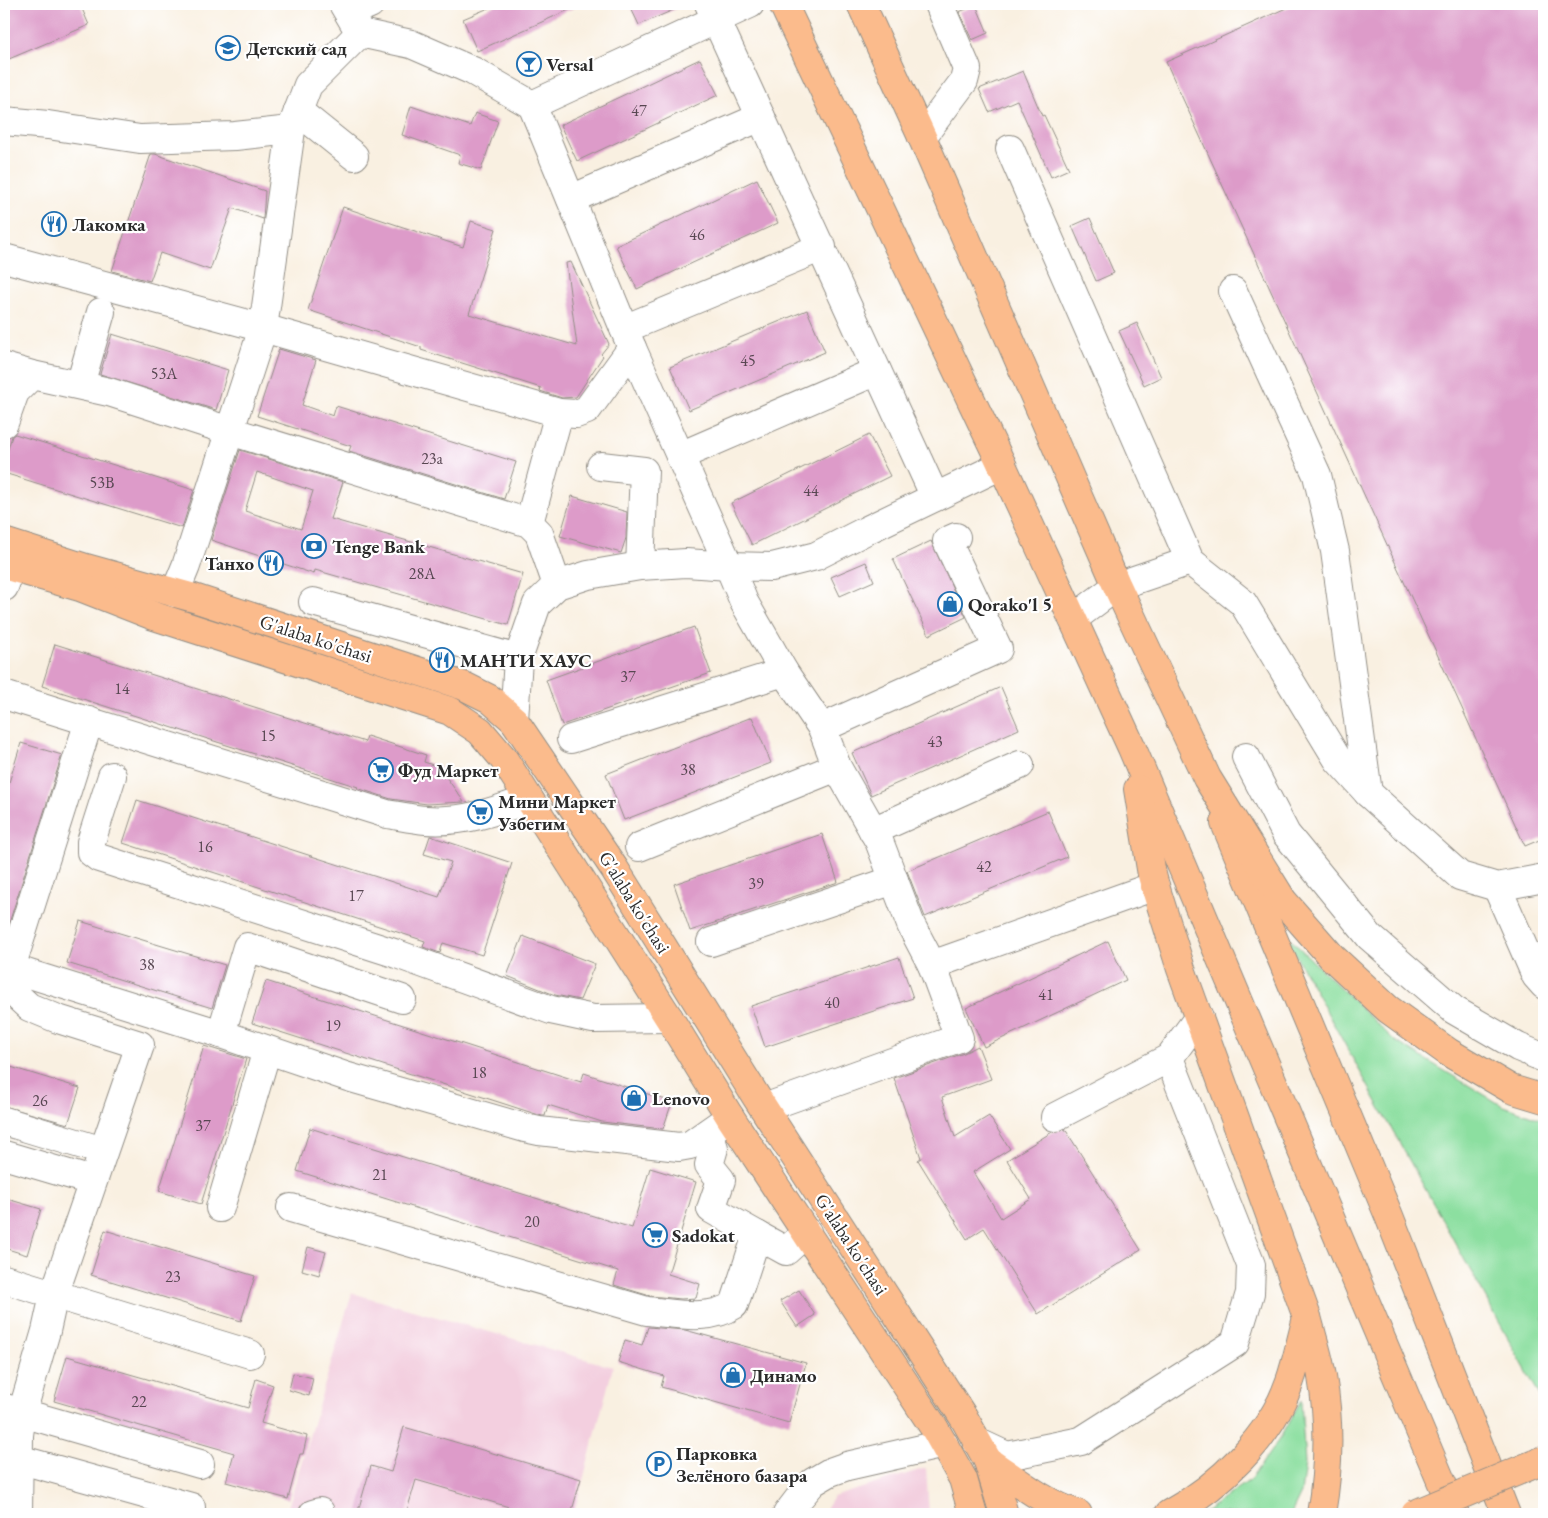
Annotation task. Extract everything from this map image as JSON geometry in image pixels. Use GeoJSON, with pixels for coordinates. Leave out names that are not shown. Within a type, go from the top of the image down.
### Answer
{"type":"FeatureCollection","features":[{"type":"Feature","properties":{"kind":"main road"},"geometry":{"type":"LineString","coordinates":[[783,4],[1002,465],[1132,748],[1456,1514]]}},
{"type":"Feature","properties":{"kind":"main road"},"geometry":{"type":"LineString","coordinates":[[861,4],[922,136],[1118,586],[1206,778],[1389,1216],[1506,1514]]}},
{"type":"Feature","properties":{"kind":"main road","name":"G'alaba ko'chasi"},"geometry":{"type":"LineString","coordinates":[[4,542],[86,568],[185,595],[464,686],[490,699],[514,720],[614,868],[764,1108],[964,1418],[983,1452],[1004,1514]]}},
{"type":"Feature","properties":{"kind":"main road","name":"G'alaba ko'chasi"},"geometry":{"type":"LineString","coordinates":[[6,573],[80,587],[154,616],[450,711],[480,732],[503,758],[669,1018],[730,1118],[807,1232],[939,1436],[963,1479],[973,1514]]}},
{"type":"Feature","properties":{"kind":"main road"},"geometry":{"type":"LineString","coordinates":[[1132,748],[1155,886],[1181,969],[1307,1317],[1322,1374],[1329,1434],[1321,1514]]}},
{"type":"Feature","properties":{"kind":"main road"},"geometry":{"type":"LineString","coordinates":[[1206,778],[1283,901],[1332,957],[1388,1009],[1448,1052],[1511,1089],[1544,1099]]}},
{"type":"Feature","properties":{"kind":"main road"},"geometry":{"type":"LineString","coordinates":[[626,951],[657,938]]}},
{"type":"Feature","properties":{"kind":"main road"},"geometry":{"type":"LineString","coordinates":[[1169,1514],[1194,1499],[1224,1476],[1261,1434],[1278,1409],[1290,1382],[1307,1317]]}},
{"type":"Feature","properties":{"kind":"main road"},"geometry":{"type":"LineString","coordinates":[[983,1452],[1036,1493],[1067,1511],[1078,1514]]}},
{"type":"Feature","properties":{"kind":"main road"},"geometry":{"type":"LineString","coordinates":[[1415,1514],[1544,1460]]}},
{"type":"Feature","properties":{"kind":"street"},"geometry":{"type":"LineString","coordinates":[[532,105],[713,12],[750,4]]}},
{"type":"Feature","properties":{"kind":"street"},"geometry":{"type":"LineString","coordinates":[[922,136],[964,81],[967,69],[939,4]]}},
{"type":"Feature","properties":{"kind":"street"},"geometry":{"type":"LineString","coordinates":[[713,12],[935,497]]}},
{"type":"Feature","properties":{"kind":"street"},"geometry":{"type":"LineString","coordinates":[[185,625],[186,566],[263,328],[294,121],[308,85],[356,13],[411,44],[473,71],[532,105],[628,338],[744,602],[784,672],[822,728],[837,767],[879,841],[911,925],[932,965],[959,1038],[764,1108]]}},
{"type":"Feature","properties":{"kind":"street"},"geometry":{"type":"LineString","coordinates":[[571,199],[761,117]]}},
{"type":"Feature","properties":{"kind":"street"},"geometry":{"type":"LineString","coordinates":[[4,121],[140,138],[235,136],[294,121],[354,156]]}},
{"type":"Feature","properties":{"kind":"street"},"geometry":{"type":"LineString","coordinates":[[1010,149],[1190,561],[1243,603],[1338,760],[1368,793],[1460,876],[1497,887],[1544,878]]}},
{"type":"Feature","properties":{"kind":"street"},"geometry":{"type":"LineString","coordinates":[[4,258],[263,328],[559,413],[576,414],[587,410],[628,338],[822,247]]}},
{"type":"Feature","properties":{"kind":"street"},"geometry":{"type":"LineString","coordinates":[[1233,291],[1317,474],[1335,551],[1368,793]]}},
{"type":"Feature","properties":{"kind":"street"},"geometry":{"type":"LineString","coordinates":[[80,385],[101,312]]}},
{"type":"Feature","properties":{"kind":"street"},"geometry":{"type":"LineString","coordinates":[[4,367],[109,392],[528,523],[539,533],[554,589]]}},
{"type":"Feature","properties":{"kind":"street"},"geometry":{"type":"LineString","coordinates":[[680,456],[878,371]]}},
{"type":"Feature","properties":{"kind":"street"},"geometry":{"type":"LineString","coordinates":[[4,423],[15,392],[32,375]]}},
{"type":"Feature","properties":{"kind":"street"},"geometry":{"type":"LineString","coordinates":[[528,523],[559,413]]}},
{"type":"Feature","properties":{"kind":"street"},"geometry":{"type":"LineString","coordinates":[[514,720],[518,659],[537,604],[554,589],[588,575],[640,566],[686,563],[772,567],[816,556],[1002,465]]}},
{"type":"Feature","properties":{"kind":"street"},"geometry":{"type":"LineString","coordinates":[[601,466],[644,471],[640,566]]}},
{"type":"Feature","properties":{"kind":"street"},"geometry":{"type":"LineString","coordinates":[[822,728],[998,649],[947,541],[956,537]]}},
{"type":"Feature","properties":{"kind":"street"},"geometry":{"type":"LineString","coordinates":[[531,556],[554,589]]}},
{"type":"Feature","properties":{"kind":"street"},"geometry":{"type":"LineString","coordinates":[[1073,619],[1118,586],[1190,561]]}},
{"type":"Feature","properties":{"kind":"street"},"geometry":{"type":"LineString","coordinates":[[313,602],[518,659]]}},
{"type":"Feature","properties":{"kind":"street"},"geometry":{"type":"LineString","coordinates":[[571,739],[784,672]]}},
{"type":"Feature","properties":{"kind":"street"},"geometry":{"type":"LineString","coordinates":[[4,695],[387,814],[427,820],[464,819],[488,814],[529,799]]}},
{"type":"Feature","properties":{"kind":"street"},"geometry":{"type":"LineString","coordinates":[[18,1514],[13,1429],[46,1331],[54,1295],[140,1045],[58,1020],[29,1008],[16,995],[11,986],[7,967],[89,721]]}},
{"type":"Feature","properties":{"kind":"street"},"geometry":{"type":"LineString","coordinates":[[1246,757],[1286,834],[1370,938],[1454,1010],[1518,1047],[1544,1058]]}},
{"type":"Feature","properties":{"kind":"street"},"geometry":{"type":"LineString","coordinates":[[873,831],[1020,765]]}},
{"type":"Feature","properties":{"kind":"street"},"geometry":{"type":"LineString","coordinates":[[639,847],[837,767]]}},
{"type":"Feature","properties":{"kind":"street"},"geometry":{"type":"LineString","coordinates":[[112,776],[91,842],[91,852],[99,858],[394,953],[551,1010],[593,1019],[669,1018]]}},
{"type":"Feature","properties":{"kind":"street"},"geometry":{"type":"LineString","coordinates":[[711,942],[894,880]]}},
{"type":"Feature","properties":{"kind":"street"},"geometry":{"type":"LineString","coordinates":[[932,965],[1155,886]]}},
{"type":"Feature","properties":{"kind":"street"},"geometry":{"type":"LineString","coordinates":[[1497,887],[1536,976],[1544,985]]}},
{"type":"Feature","properties":{"kind":"street"},"geometry":{"type":"LineString","coordinates":[[221,1034],[247,947],[402,999]]}},
{"type":"Feature","properties":{"kind":"street"},"geometry":{"type":"LineString","coordinates":[[7,967],[221,1034],[348,1077],[538,1131],[679,1147],[690,1145],[730,1118]]}},
{"type":"Feature","properties":{"kind":"street"},"geometry":{"type":"LineString","coordinates":[[1055,1117],[1169,1058],[1199,1017]]}},
{"type":"Feature","properties":{"kind":"street"},"geometry":{"type":"LineString","coordinates":[[220,1208],[267,1050]]}},
{"type":"Feature","properties":{"kind":"street"},"geometry":{"type":"LineString","coordinates":[[983,1452],[1007,1456],[1081,1441],[1235,1343],[1250,1293],[1251,1264],[1169,1058]]}},
{"type":"Feature","properties":{"kind":"street"},"geometry":{"type":"LineString","coordinates":[[4,1121],[103,1151]]}},
{"type":"Feature","properties":{"kind":"street"},"geometry":{"type":"LineString","coordinates":[[708,1133],[714,1148],[709,1165],[721,1180],[712,1209],[786,1251],[807,1232]]}},
{"type":"Feature","properties":{"kind":"street"},"geometry":{"type":"LineString","coordinates":[[4,1155],[92,1181]]}},
{"type":"Feature","properties":{"kind":"street"},"geometry":{"type":"LineString","coordinates":[[291,1208],[647,1311],[691,1315],[725,1311],[734,1305],[757,1235]]}},
{"type":"Feature","properties":{"kind":"street"},"geometry":{"type":"LineString","coordinates":[[4,1279],[250,1354]]}},
{"type":"Feature","properties":{"kind":"street"},"geometry":{"type":"LineString","coordinates":[[13,1429],[200,1464]]}},
{"type":"Feature","properties":{"kind":"street"},"geometry":{"type":"LineString","coordinates":[[13,1429],[191,1507]]}},
{"type":"Feature","properties":{"kind":"street"},"geometry":{"type":"LineString","coordinates":[[787,1514],[813,1482],[830,1472],[939,1436]]}},
{"type":"Feature","properties":{"kind":"shaded area"},"geometry":{"type":"Polygon","coordinates":[[[352,1293],[613,1367],[574,1514],[286,1514],[352,1293]]]}},
{"type":"Feature","properties":{"kind":"shaded area"},"geometry":{"type":"Polygon","coordinates":[[[926,1468],[929,1514],[822,1514],[833,1497],[926,1468]]]}},
{"type":"Feature","properties":{"kind":"green space"},"geometry":{"type":"Polygon","coordinates":[[[1282,931],[1395,1041],[1503,1106],[1544,1120],[1544,1403],[1282,931]]]}},
{"type":"Feature","properties":{"kind":"green space"},"geometry":{"type":"Polygon","coordinates":[[[1301,1400],[1305,1464],[1301,1493],[1291,1514],[1202,1514],[1250,1480],[1280,1438],[1301,1400]]]}},
{"type":"Feature","properties":{"kind":"building"},"geometry":{"type":"Polygon","coordinates":[[[11,4],[80,4],[89,25],[9,59],[4,46],[4,7],[11,4]]]}},
{"type":"Feature","properties":{"kind":"building"},"geometry":{"type":"Polygon","coordinates":[[[498,4],[582,4],[477,51],[463,19],[498,4]]]}},
{"type":"Feature","properties":{"kind":"building"},"geometry":{"type":"Polygon","coordinates":[[[629,4],[687,4],[639,25],[629,4]]]}},
{"type":"Feature","properties":{"kind":"building"},"geometry":{"type":"Polygon","coordinates":[[[1295,4],[1544,4],[1544,838],[1525,846],[1166,62],[1295,4]]]}},
{"type":"Feature","properties":{"kind":"building"},"geometry":{"type":"Polygon","coordinates":[[[976,5],[988,33],[972,40],[959,12],[976,5]]]}},
{"type":"Feature","properties":{"kind":"building"},"geometry":{"type":"Polygon","coordinates":[[[700,59],[718,95],[577,161],[560,125],[700,59]]]}},
{"type":"Feature","properties":{"kind":"building"},"geometry":{"type":"Polygon","coordinates":[[[1023,71],[1042,116],[1044,115],[1069,169],[1051,177],[1017,100],[989,112],[979,89],[1023,71]]]}},
{"type":"Feature","properties":{"kind":"building"},"geometry":{"type":"Polygon","coordinates":[[[411,106],[470,126],[475,113],[498,121],[481,170],[458,163],[460,155],[402,135],[411,106]]]}},
{"type":"Feature","properties":{"kind":"building"},"geometry":{"type":"Polygon","coordinates":[[[151,154],[265,191],[263,219],[232,208],[210,270],[160,253],[150,281],[112,271],[151,154]]]}},
{"type":"Feature","properties":{"kind":"building"},"geometry":{"type":"Polygon","coordinates":[[[757,179],[778,223],[637,289],[616,246],[757,179]]]}},
{"type":"Feature","properties":{"kind":"building"},"geometry":{"type":"Polygon","coordinates":[[[343,207],[463,247],[471,221],[496,229],[469,314],[577,346],[566,263],[571,262],[609,344],[601,354],[603,356],[576,397],[562,398],[540,391],[541,388],[421,350],[421,347],[308,310],[343,207]]]}},
{"type":"Feature","properties":{"kind":"building"},"geometry":{"type":"Polygon","coordinates":[[[1090,218],[1114,273],[1096,281],[1072,226],[1090,218]]]}},
{"type":"Feature","properties":{"kind":"building"},"geometry":{"type":"Polygon","coordinates":[[[807,310],[825,352],[689,410],[670,367],[807,310]]]}},
{"type":"Feature","properties":{"kind":"building"},"geometry":{"type":"Polygon","coordinates":[[[1137,323],[1161,377],[1144,385],[1119,331],[1137,323]]]}},
{"type":"Feature","properties":{"kind":"building"},"geometry":{"type":"Polygon","coordinates":[[[112,334],[228,370],[216,410],[100,374],[112,334]]]}},
{"type":"Feature","properties":{"kind":"building"},"geometry":{"type":"Polygon","coordinates":[[[279,349],[316,360],[302,405],[333,416],[336,406],[516,462],[504,499],[349,451],[351,446],[257,416],[279,349]]]}},
{"type":"Feature","properties":{"kind":"building"},"geometry":{"type":"Polygon","coordinates":[[[15,434],[194,490],[182,528],[4,473],[4,462],[12,436],[15,434]]]}},
{"type":"Feature","properties":{"kind":"building"},"geometry":{"type":"Polygon","coordinates":[[[869,435],[890,476],[752,545],[731,503],[869,435]]]}},
{"type":"Feature","properties":{"kind":"building"},"geometry":{"type":"Polygon","coordinates":[[[240,450],[343,482],[331,519],[523,574],[508,625],[315,570],[314,574],[211,540],[240,450]],[[257,472],[245,511],[301,529],[313,491],[257,472]]]}},
{"type":"Feature","properties":{"kind":"building"},"geometry":{"type":"Polygon","coordinates":[[[572,496],[627,512],[626,538],[621,553],[560,536],[572,496]]]}},
{"type":"Feature","properties":{"kind":"building"},"geometry":{"type":"Polygon","coordinates":[[[931,541],[966,617],[929,635],[893,559],[931,541]]]}},
{"type":"Feature","properties":{"kind":"building"},"geometry":{"type":"Polygon","coordinates":[[[866,562],[874,581],[840,596],[831,577],[866,562]]]}},
{"type":"Feature","properties":{"kind":"building"},"geometry":{"type":"Polygon","coordinates":[[[694,627],[711,673],[562,725],[546,680],[694,627]]]}},
{"type":"Feature","properties":{"kind":"building"},"geometry":{"type":"Polygon","coordinates":[[[55,644],[365,742],[367,736],[426,755],[424,762],[439,767],[464,802],[427,804],[391,799],[42,686],[55,644]]]}},
{"type":"Feature","properties":{"kind":"building"},"geometry":{"type":"Polygon","coordinates":[[[1001,687],[1019,729],[871,795],[852,753],[1001,687]]]}},
{"type":"Feature","properties":{"kind":"building"},"geometry":{"type":"Polygon","coordinates":[[[752,717],[771,763],[624,820],[606,774],[752,717]]]}},
{"type":"Feature","properties":{"kind":"building"},"geometry":{"type":"Polygon","coordinates":[[[21,743],[62,755],[5,936],[4,799],[21,743]]]}},
{"type":"Feature","properties":{"kind":"building"},"geometry":{"type":"Polygon","coordinates":[[[137,800],[439,897],[451,862],[424,854],[430,836],[512,863],[482,955],[443,943],[440,953],[423,947],[425,941],[123,843],[137,800]]]}},
{"type":"Feature","properties":{"kind":"building"},"geometry":{"type":"Polygon","coordinates":[[[1048,811],[1067,857],[925,917],[907,871],[1048,811]]]}},
{"type":"Feature","properties":{"kind":"building"},"geometry":{"type":"Polygon","coordinates":[[[822,834],[838,882],[690,931],[674,884],[822,834]]]}},
{"type":"Feature","properties":{"kind":"building"},"geometry":{"type":"Polygon","coordinates":[[[80,921],[225,965],[212,1008],[67,963],[80,921]]]}},
{"type":"Feature","properties":{"kind":"building"},"geometry":{"type":"Polygon","coordinates":[[[523,936],[595,964],[580,1000],[555,995],[507,976],[523,936]]]}},
{"type":"Feature","properties":{"kind":"building"},"geometry":{"type":"Polygon","coordinates":[[[1108,941],[1126,980],[984,1047],[966,1008],[1108,941]]]}},
{"type":"Feature","properties":{"kind":"building"},"geometry":{"type":"Polygon","coordinates":[[[899,957],[913,998],[765,1047],[751,1006],[899,957]]]}},
{"type":"Feature","properties":{"kind":"building"},"geometry":{"type":"Polygon","coordinates":[[[266,981],[581,1082],[584,1073],[672,1102],[663,1129],[602,1122],[548,1105],[545,1116],[542,1116],[252,1023],[266,981]]]}},
{"type":"Feature","properties":{"kind":"building"},"geometry":{"type":"Polygon","coordinates":[[[204,1046],[246,1059],[201,1204],[159,1191],[204,1046]]]}},
{"type":"Feature","properties":{"kind":"building"},"geometry":{"type":"Polygon","coordinates":[[[978,1046],[991,1079],[942,1097],[955,1137],[989,1116],[1010,1149],[973,1172],[1001,1218],[1031,1199],[1007,1160],[1052,1132],[1065,1129],[1141,1250],[1038,1314],[984,1228],[967,1239],[918,1160],[921,1158],[894,1078],[964,1053],[978,1046]]]}},
{"type":"Feature","properties":{"kind":"building"},"geometry":{"type":"Polygon","coordinates":[[[4,1065],[80,1088],[68,1124],[4,1106],[4,1065]]]}},
{"type":"Feature","properties":{"kind":"building"},"geometry":{"type":"Polygon","coordinates":[[[310,1128],[632,1228],[650,1168],[696,1182],[668,1274],[700,1284],[696,1298],[681,1299],[650,1296],[614,1285],[618,1271],[297,1171],[310,1128]]]}},
{"type":"Feature","properties":{"kind":"building"},"geometry":{"type":"Polygon","coordinates":[[[4,1198],[41,1209],[27,1255],[4,1248],[4,1198]]]}},
{"type":"Feature","properties":{"kind":"building"},"geometry":{"type":"Polygon","coordinates":[[[105,1230],[255,1276],[241,1321],[91,1275],[105,1230]]]}},
{"type":"Feature","properties":{"kind":"building"},"geometry":{"type":"Polygon","coordinates":[[[308,1247],[326,1252],[319,1275],[302,1270],[308,1247]]]}},
{"type":"Feature","properties":{"kind":"building"},"geometry":{"type":"Polygon","coordinates":[[[799,1290],[815,1315],[797,1327],[780,1301],[799,1290]]]}},
{"type":"Feature","properties":{"kind":"building","name":"Динамо"},"geometry":{"type":"Polygon","coordinates":[[[648,1327],[685,1330],[806,1363],[789,1423],[661,1387],[664,1376],[618,1362],[625,1340],[642,1345],[648,1327]]]}},
{"type":"Feature","properties":{"kind":"building"},"geometry":{"type":"Polygon","coordinates":[[[67,1356],[248,1408],[256,1379],[273,1385],[261,1423],[307,1436],[303,1454],[300,1454],[288,1499],[226,1482],[234,1453],[54,1401],[67,1356]]]}},
{"type":"Feature","properties":{"kind":"building"},"geometry":{"type":"Polygon","coordinates":[[[293,1373],[313,1378],[309,1396],[289,1390],[293,1373]]]}},
{"type":"Feature","properties":{"kind":"building"},"geometry":{"type":"Polygon","coordinates":[[[404,1427],[581,1479],[571,1514],[533,1514],[416,1480],[406,1514],[370,1514],[358,1511],[371,1466],[391,1472],[404,1427]]]}},
{"type":"Feature","properties":{"kind":"place","name":"Детский сад"},"geometry":{"type":"Point","coordinates":[228,48]}},
{"type":"Feature","properties":{"kind":"place","name":"Versal"},"geometry":{"type":"Point","coordinates":[529,64]}},
{"type":"Feature","properties":{"kind":"place","name":"Лакомка"},"geometry":{"type":"Point","coordinates":[54,224]}},
{"type":"Feature","properties":{"kind":"place","name":"Tenge Bank"},"geometry":{"type":"Point","coordinates":[314,546]}},
{"type":"Feature","properties":{"kind":"place","name":"Танхо"},"geometry":{"type":"Point","coordinates":[271,563]}},
{"type":"Feature","properties":{"kind":"place","name":"Qorako'l 5"},"geometry":{"type":"Point","coordinates":[950,604]}},
{"type":"Feature","properties":{"kind":"place","name":"МАНТИ ХАУС"},"geometry":{"type":"Point","coordinates":[442,660]}},
{"type":"Feature","properties":{"kind":"place","name":"Фуд Маркет"},"geometry":{"type":"Point","coordinates":[381,770]}},
{"type":"Feature","properties":{"kind":"place","name":"Мини Маркет Узбегим"},"geometry":{"type":"Point","coordinates":[480,812]}},
{"type":"Feature","properties":{"kind":"place","name":"Lenovo"},"geometry":{"type":"Point","coordinates":[634,1098]}},
{"type":"Feature","properties":{"kind":"place","name":"Sadokat"},"geometry":{"type":"Point","coordinates":[655,1235]}},
{"type":"Feature","properties":{"kind":"place","name":"Динамо"},"geometry":{"type":"Point","coordinates":[733,1375]}},
{"type":"Feature","properties":{"kind":"place","name":"Парковка Зелёного базара"},"geometry":{"type":"Point","coordinates":[659,1464]}}]}
